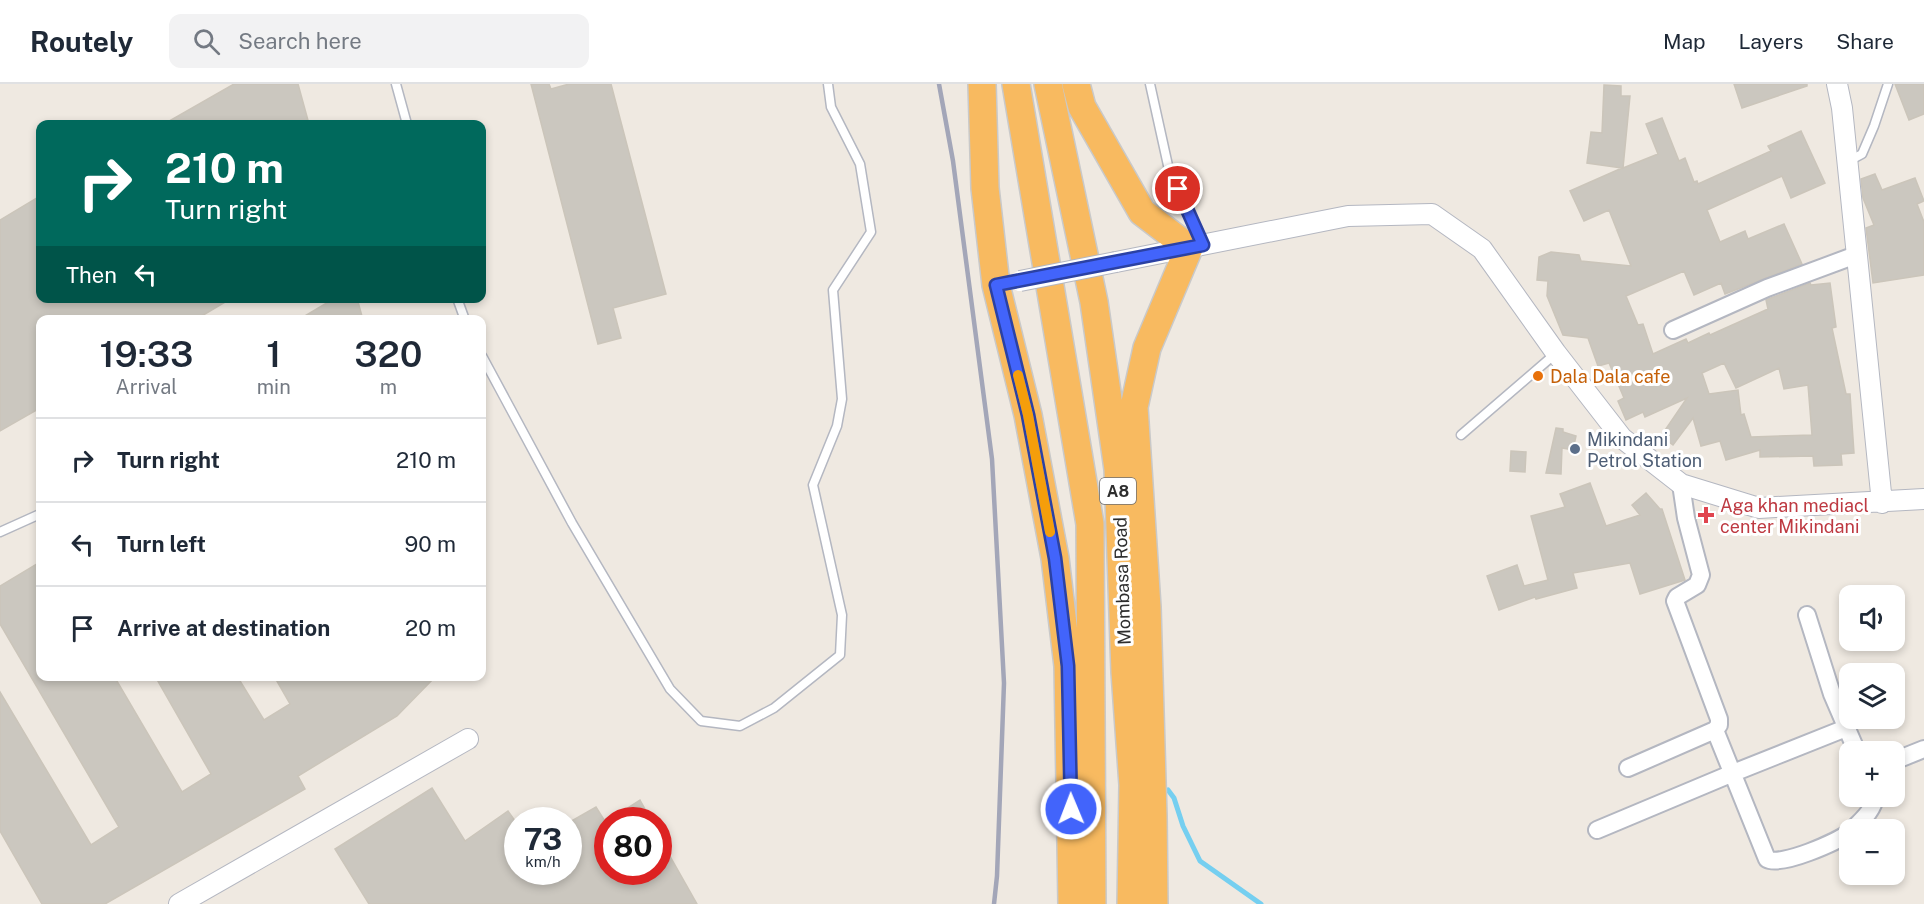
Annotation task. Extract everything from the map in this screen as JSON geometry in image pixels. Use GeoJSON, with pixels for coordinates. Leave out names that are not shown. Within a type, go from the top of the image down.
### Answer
{"type":"FeatureCollection","features":[{"type":"Feature","properties":{"kind":"highway"},"geometry":{"type":"LineString","coordinates":[[982,84],[985,188],[1008,283],[1028,415],[1058,580],[1068,666],[1072,904]]}},
{"type":"Feature","properties":{"kind":"highway","name":"Mombasa Road"},"geometry":{"type":"LineString","coordinates":[[1016,84],[1090,524],[1092,904]]}},
{"type":"Feature","properties":{"kind":"highway","name":"Mombasa Road"},"geometry":{"type":"LineString","coordinates":[[1047,84],[1094,302],[1118,469],[1125,672],[1133,785],[1131,904]]}},
{"type":"Feature","properties":{"kind":"highway"},"geometry":{"type":"LineString","coordinates":[[1076,84],[1082,107],[1142,212],[1196,246],[1147,348],[1134,407],[1147,607],[1154,904]]}},
{"type":"Feature","properties":{"kind":"street"},"geometry":{"type":"LineString","coordinates":[[1837,84],[1842,108],[1882,503]]}},
{"type":"Feature","properties":{"kind":"street"},"geometry":{"type":"LineString","coordinates":[[1008,283],[1348,216],[1432,214],[1482,249],[1556,353],[1622,438],[1681,484],[1759,508],[1924,499]]}},
{"type":"Feature","properties":{"kind":"street"},"geometry":{"type":"LineString","coordinates":[[1673,330],[1767,288],[1856,255]]}},
{"type":"Feature","properties":{"kind":"street"},"geometry":{"type":"LineString","coordinates":[[1628,768],[1715,730],[1719,724],[1675,601],[1677,597],[1697,585],[1701,575],[1686,518],[1681,484]]}},
{"type":"Feature","properties":{"kind":"street"},"geometry":{"type":"LineString","coordinates":[[1807,615],[1839,711]]}},
{"type":"Feature","properties":{"kind":"street"},"geometry":{"type":"LineString","coordinates":[[1598,830],[1733,772],[1843,729]]}},
{"type":"Feature","properties":{"kind":"street"},"geometry":{"type":"LineString","coordinates":[[1715,730],[1765,856],[1771,862],[1790,858],[1839,838]]}},
{"type":"Feature","properties":{"kind":"street"},"geometry":{"type":"LineString","coordinates":[[179,904],[468,738]]}},
{"type":"Feature","properties":{"kind":"street"},"geometry":{"type":"LineString","coordinates":[[1905,757],[1924,749]]}},
{"type":"Feature","properties":{"kind":"street"},"geometry":{"type":"LineString","coordinates":[[1862,819],[1872,807]]}},
{"type":"Feature","properties":{"kind":"lane"},"geometry":{"type":"LineString","coordinates":[[396,84],[405,120]]}},
{"type":"Feature","properties":{"kind":"lane"},"geometry":{"type":"LineString","coordinates":[[486,363],[572,523],[669,689],[701,721],[740,726],[774,708],[840,655],[842,615],[813,485],[837,426],[842,399],[833,290],[871,232],[860,164],[831,107],[828,84]]}},
{"type":"Feature","properties":{"kind":"lane"},"geometry":{"type":"LineString","coordinates":[[1150,84],[1169,170],[1196,246]]}},
{"type":"Feature","properties":{"kind":"lane"},"geometry":{"type":"LineString","coordinates":[[1847,162],[1862,154],[1888,84]]}},
{"type":"Feature","properties":{"kind":"lane"},"geometry":{"type":"LineString","coordinates":[[1461,435],[1556,353]]}},
{"type":"Feature","properties":{"kind":"lane"},"geometry":{"type":"LineString","coordinates":[[0,532],[36,516]]}},
{"type":"Feature","properties":{"kind":"building"},"geometry":{"type":"Polygon","coordinates":[[[234,84],[298,84],[308,120],[171,120],[234,84]]]}},
{"type":"Feature","properties":{"kind":"building"},"geometry":{"type":"Polygon","coordinates":[[[531,84],[549,84],[551,89],[569,84],[611,84],[666,294],[613,308],[621,338],[598,344],[531,84]]]}},
{"type":"Feature","properties":{"kind":"building"},"geometry":{"type":"Polygon","coordinates":[[[1734,84],[1807,84],[1807,86],[1742,108],[1734,84]]]}},
{"type":"Feature","properties":{"kind":"building"},"geometry":{"type":"Polygon","coordinates":[[[1895,84],[1924,84],[1924,114],[1909,120],[1895,84]]]}},
{"type":"Feature","properties":{"kind":"building"},"geometry":{"type":"Polygon","coordinates":[[[1604,85],[1621,86],[1621,96],[1630,96],[1623,168],[1658,154],[1646,124],[1662,118],[1679,161],[1685,158],[1694,182],[1697,181],[1698,184],[1771,151],[1768,146],[1801,131],[1825,183],[1791,198],[1782,176],[1707,210],[1720,242],[1745,231],[1748,239],[1784,224],[1802,264],[1725,294],[1721,283],[1694,295],[1684,271],[1626,296],[1638,325],[1643,324],[1653,354],[1686,339],[1688,343],[1709,333],[1710,335],[1768,309],[1766,300],[1810,283],[1811,285],[1830,283],[1836,327],[1832,328],[1846,394],[1850,394],[1854,453],[1841,454],[1842,465],[1814,466],[1813,456],[1760,457],[1760,450],[1726,460],[1720,441],[1701,446],[1693,418],[1673,445],[1661,436],[1687,398],[1645,417],[1643,412],[1626,420],[1618,401],[1624,398],[1609,363],[1598,366],[1588,338],[1563,335],[1547,296],[1548,281],[1537,280],[1539,257],[1551,252],[1579,255],[1581,261],[1631,266],[1609,210],[1584,221],[1570,191],[1622,168],[1587,163],[1591,132],[1602,133],[1604,85]],[[1724,363],[1702,373],[1709,394],[1738,390],[1741,415],[1744,414],[1751,437],[1812,435],[1808,385],[1784,389],[1779,368],[1736,388],[1724,363]]]}},
{"type":"Feature","properties":{"kind":"building"},"geometry":{"type":"Polygon","coordinates":[[[1875,174],[1882,190],[1915,178],[1924,201],[1917,204],[1924,222],[1924,275],[1873,283],[1866,228],[1874,225],[1863,198],[1861,179],[1875,174]]]}},
{"type":"Feature","properties":{"kind":"building"},"geometry":{"type":"Polygon","coordinates":[[[36,198],[36,303],[224,303],[203,315],[36,315],[36,410],[0,431],[0,220],[36,198]]]}},
{"type":"Feature","properties":{"kind":"building"},"geometry":{"type":"Polygon","coordinates":[[[327,303],[358,303],[362,315],[306,315],[327,303]]]}},
{"type":"Feature","properties":{"kind":"building"},"geometry":{"type":"Polygon","coordinates":[[[1556,428],[1576,436],[1573,450],[1562,448],[1561,474],[1546,473],[1556,428]]]}},
{"type":"Feature","properties":{"kind":"building"},"geometry":{"type":"Polygon","coordinates":[[[1511,451],[1526,452],[1525,472],[1510,471],[1511,451]]]}},
{"type":"Feature","properties":{"kind":"building"},"geometry":{"type":"Polygon","coordinates":[[[1590,483],[1606,526],[1640,515],[1632,505],[1646,493],[1662,509],[1685,580],[1640,594],[1630,563],[1573,573],[1577,588],[1536,599],[1535,597],[1499,610],[1487,576],[1517,565],[1524,586],[1548,580],[1531,516],[1565,507],[1560,494],[1590,483]]]}},
{"type":"Feature","properties":{"kind":"building"},"geometry":{"type":"Polygon","coordinates":[[[36,564],[36,681],[117,681],[182,792],[211,774],[158,681],[240,681],[264,720],[290,704],[277,681],[431,681],[397,716],[298,776],[305,789],[105,904],[42,904],[0,831],[0,692],[91,845],[119,827],[0,624],[0,586],[36,564]]]}},
{"type":"Feature","properties":{"kind":"building"},"geometry":{"type":"Polygon","coordinates":[[[432,788],[465,841],[504,814],[504,885],[582,885],[582,815],[594,808],[594,885],[672,885],[672,860],[697,904],[369,904],[335,849],[432,788]]]}},
{"type":"Feature","properties":{"kind":"building"},"geometry":{"type":"Polygon","coordinates":[[[640,800],[644,807],[629,807],[640,800]]]}},
{"type":"Feature","properties":{"kind":"waterway"},"geometry":{"type":"LineString","coordinates":[[1168,790],[1174,798],[1183,826],[1200,861],[1261,904]]}},
{"type":"Feature","properties":{"kind":"railway"},"geometry":{"type":"LineString","coordinates":[[939,84],[953,161],[992,459],[1004,683],[994,904]]}},
{"type":"Feature","properties":{"kind":"slow traffic"},"geometry":{"type":"LineString","coordinates":[[1018,375],[1028,415],[1050,532]]}},
{"type":"Feature","properties":{"kind":"place","name":"Dala Dala cafe"},"geometry":{"type":"Point","coordinates":[1538,376]}},
{"type":"Feature","properties":{"kind":"place","name":"Mikindani Petrol Station"},"geometry":{"type":"Point","coordinates":[1575,449]}},
{"type":"Feature","properties":{"kind":"place","name":"Aga khan mediacl center Mikindani"},"geometry":{"type":"Point","coordinates":[1706,515]}},
{"type":"Feature","properties":{"kind":"route"},"geometry":{"type":"LineString","coordinates":[[1071,809],[1068,666],[1055,558],[1028,415],[996,285],[1203,245],[1178,189]]}}]}
